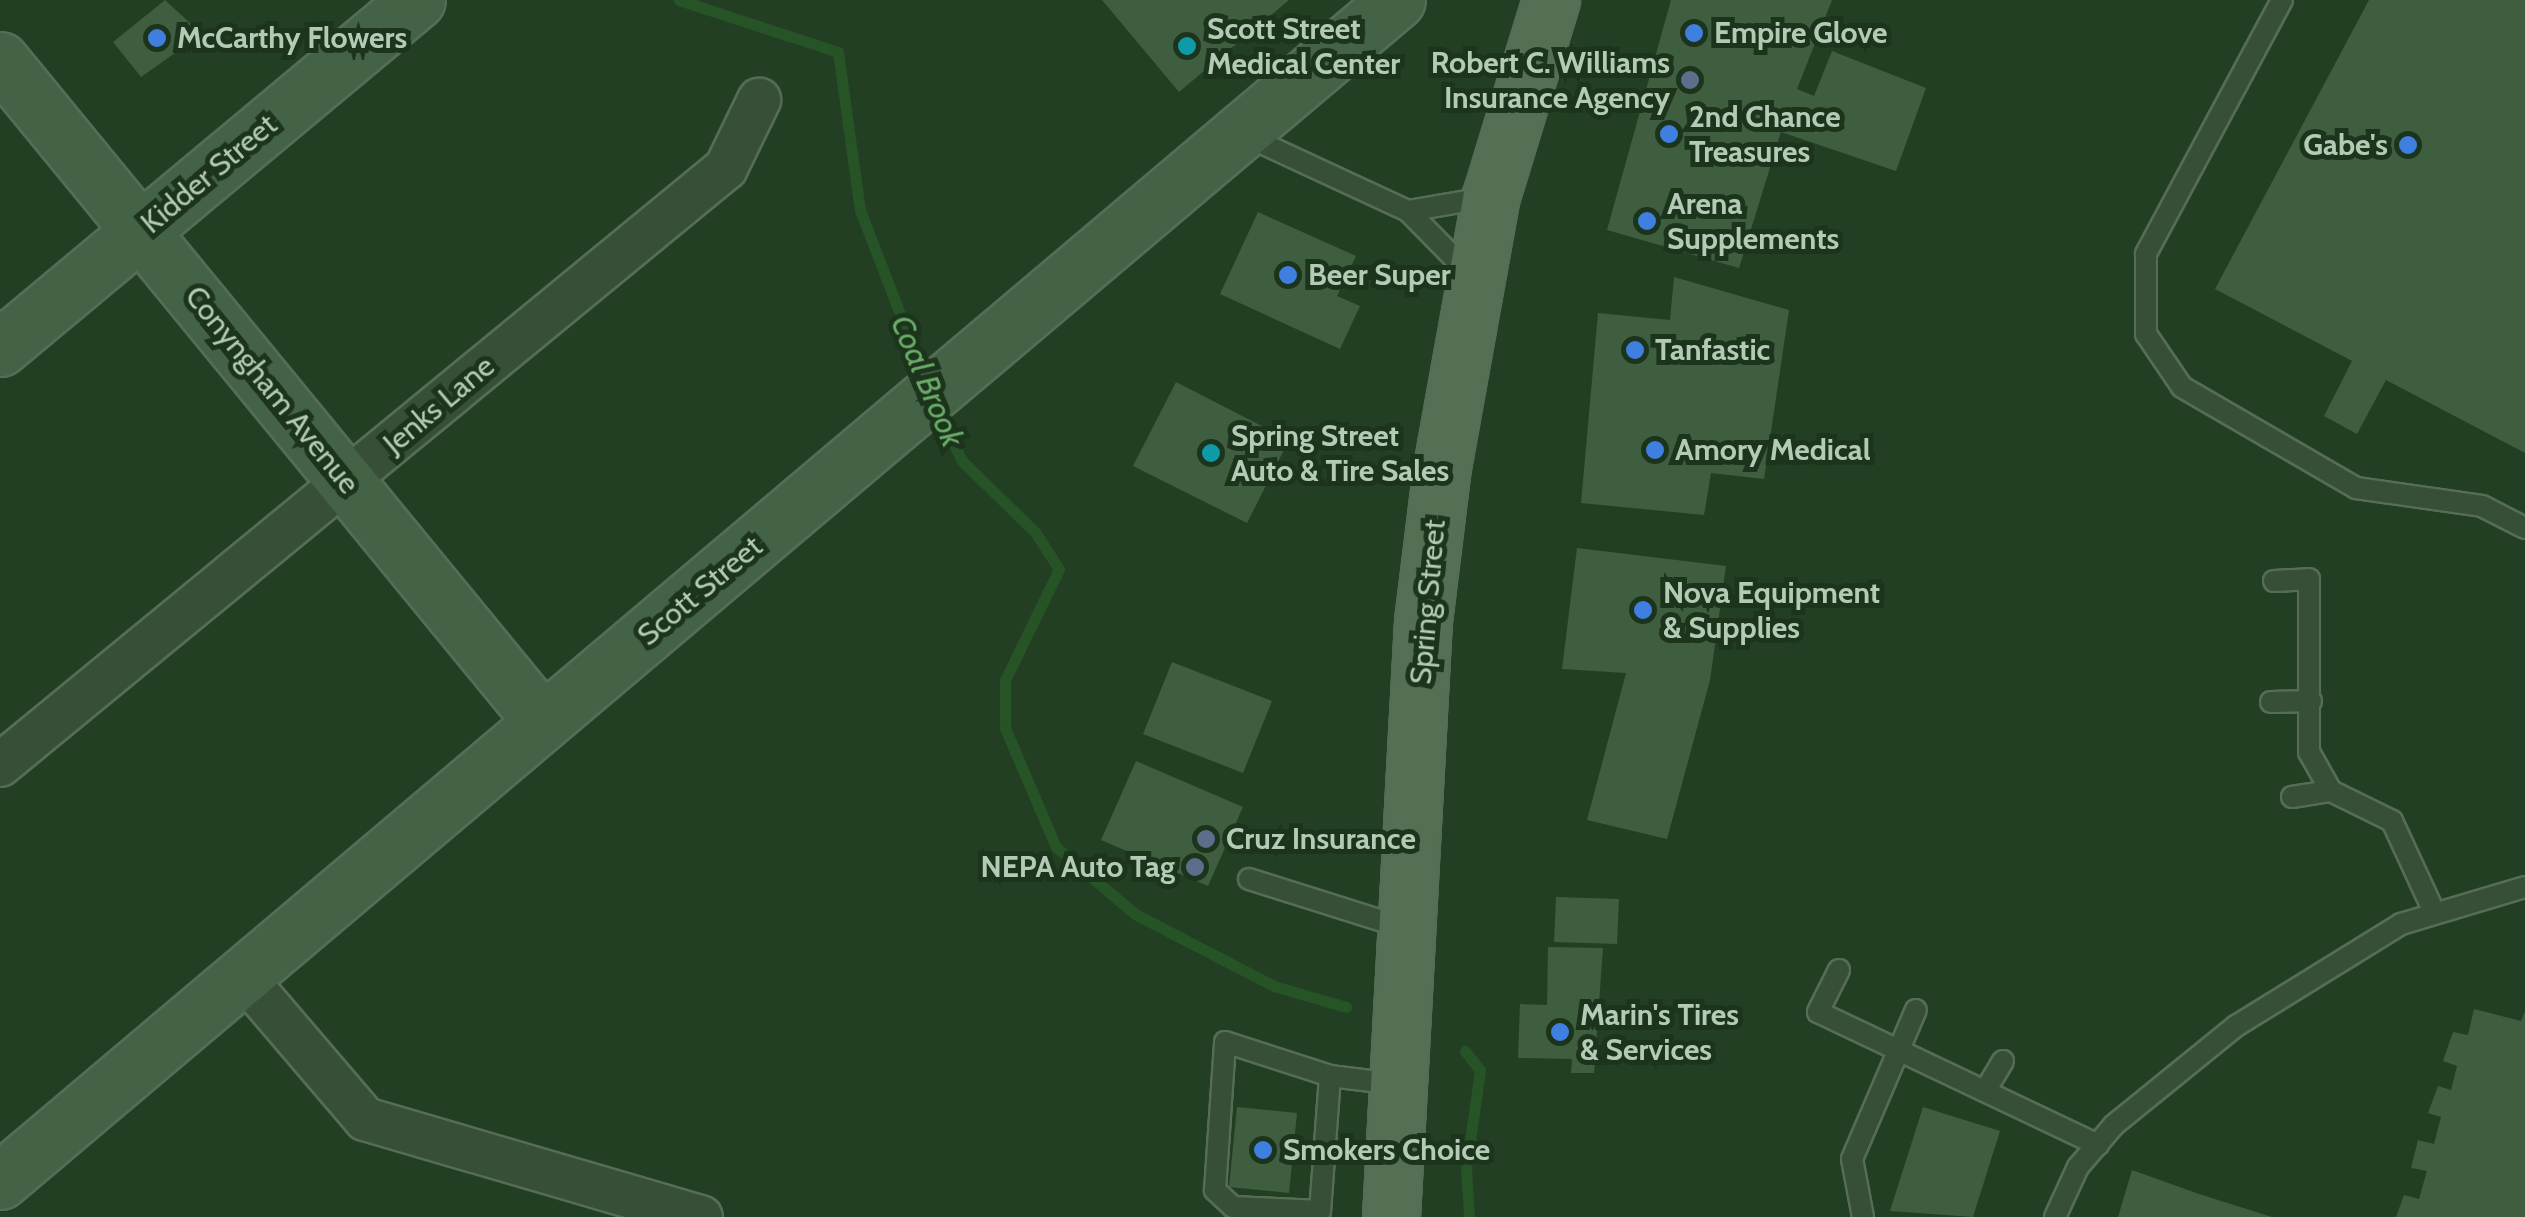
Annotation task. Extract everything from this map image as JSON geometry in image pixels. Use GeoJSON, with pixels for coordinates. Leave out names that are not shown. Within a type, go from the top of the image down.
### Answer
{"type":"FeatureCollection","features":[{"type":"Feature","properties":{"kind":"main road","name":"Spring Street"},"geometry":{"type":"LineString","coordinates":[[1392,1217],[1405,1046],[1423,621],[1472,277],[1490,196],[1551,0]]}},
{"type":"Feature","properties":{"kind":"street","name":"Kidder Street"},"geometry":{"type":"LineString","coordinates":[[0,348],[418,0]]}},
{"type":"Feature","properties":{"kind":"street","name":"Scott Street"},"geometry":{"type":"LineString","coordinates":[[0,1181],[1398,0]]}},
{"type":"Feature","properties":{"kind":"street","name":"Conyngham Avenue"},"geometry":{"type":"LineString","coordinates":[[0,60],[542,721]]}},
{"type":"Feature","properties":{"kind":"street","name":"Jenks Lane"},"geometry":{"type":"LineString","coordinates":[[0,765],[726,168],[759,100]]}},
{"type":"Feature","properties":{"kind":"street"},"geometry":{"type":"LineString","coordinates":[[244,976],[365,1119],[702,1217]]}},
{"type":"Feature","properties":{"kind":"lane"},"geometry":{"type":"LineString","coordinates":[[2282,0],[2146,254],[2146,334],[2182,388],[2356,488],[2482,506],[2525,528]]}},
{"type":"Feature","properties":{"kind":"lane"},"geometry":{"type":"LineString","coordinates":[[1241,133],[1408,210],[1472,277]]}},
{"type":"Feature","properties":{"kind":"lane"},"geometry":{"type":"LineString","coordinates":[[1408,210],[1490,196]]}},
{"type":"Feature","properties":{"kind":"lane"},"geometry":{"type":"LineString","coordinates":[[2274,580],[2309,579],[2309,752],[2331,791],[2392,821],[2434,912]]}},
{"type":"Feature","properties":{"kind":"lane"},"geometry":{"type":"LineString","coordinates":[[2272,702],[2311,701]]}},
{"type":"Feature","properties":{"kind":"lane"},"geometry":{"type":"LineString","coordinates":[[2292,797],[2331,791]]}},
{"type":"Feature","properties":{"kind":"lane"},"geometry":{"type":"LineString","coordinates":[[1249,879],[1410,930]]}},
{"type":"Feature","properties":{"kind":"lane"},"geometry":{"type":"LineString","coordinates":[[2056,1217],[2098,1145],[2161,1080],[2236,1026],[2335,960],[2434,912],[2525,887]]}},
{"type":"Feature","properties":{"kind":"lane"},"geometry":{"type":"LineString","coordinates":[[1839,970],[1818,1012],[2098,1145]]}},
{"type":"Feature","properties":{"kind":"lane"},"geometry":{"type":"LineString","coordinates":[[1863,1217],[1852,1160],[1916,1010]]}},
{"type":"Feature","properties":{"kind":"lane"},"geometry":{"type":"LineString","coordinates":[[1330,1076],[1320,1211],[1233,1207],[1215,1190],[1225,1042],[1330,1076],[1405,1046]]}},
{"type":"Feature","properties":{"kind":"lane"},"geometry":{"type":"LineString","coordinates":[[1986,1092],[2003,1061]]}},
{"type":"Feature","properties":{"kind":"building","name":"McCarthy Flowers"},"geometry":{"type":"Polygon","coordinates":[[[165,0],[202,34],[141,77],[113,42],[165,0]]]}},
{"type":"Feature","properties":{"kind":"building","name":"Scott Street Medical Center"},"geometry":{"type":"Polygon","coordinates":[[[1102,0],[1289,0],[1179,92],[1102,0]]]}},
{"type":"Feature","properties":{"kind":"building"},"geometry":{"type":"Polygon","coordinates":[[[1671,0],[1832,0],[1797,89],[1814,96],[1832,51],[1926,88],[1896,171],[1781,132],[1739,268],[1607,230],[1671,0]]]}},
{"type":"Feature","properties":{"kind":"building","name":"Gabe's"},"geometry":{"type":"Polygon","coordinates":[[[2369,0],[2525,0],[2525,453],[2386,380],[2357,434],[2324,416],[2352,361],[2215,289],[2369,0]]]}},
{"type":"Feature","properties":{"kind":"building","name":"Beer Super"},"geometry":{"type":"Polygon","coordinates":[[[1258,212],[1356,256],[1337,296],[1360,306],[1340,349],[1220,294],[1258,212]]]}},
{"type":"Feature","properties":{"kind":"building"},"geometry":{"type":"Polygon","coordinates":[[[1674,277],[1789,310],[1764,479],[1711,473],[1704,515],[1581,503],[1598,313],[1670,320],[1674,277]]]}},
{"type":"Feature","properties":{"kind":"building","name":"Spring Street Auto & Tire Sales"},"geometry":{"type":"Polygon","coordinates":[[[1176,382],[1289,440],[1247,523],[1133,466],[1176,382]]]}},
{"type":"Feature","properties":{"kind":"building"},"geometry":{"type":"Polygon","coordinates":[[[1577,548],[1726,566],[1710,680],[1667,839],[1587,820],[1626,673],[1562,669],[1577,548]]]}},
{"type":"Feature","properties":{"kind":"building"},"geometry":{"type":"Polygon","coordinates":[[[1172,662],[1272,701],[1243,773],[1143,734],[1172,662]]]}},
{"type":"Feature","properties":{"kind":"building"},"geometry":{"type":"Polygon","coordinates":[[[1136,761],[1243,807],[1208,886],[1101,840],[1136,761]]]}},
{"type":"Feature","properties":{"kind":"building"},"geometry":{"type":"Polygon","coordinates":[[[1556,897],[1619,899],[1617,944],[1554,942],[1556,897]]]}},
{"type":"Feature","properties":{"kind":"building","name":"Marin's Tires & Services"},"geometry":{"type":"Polygon","coordinates":[[[1548,947],[1603,948],[1594,1073],[1571,1073],[1572,1059],[1518,1058],[1520,1004],[1547,1005],[1548,947]]]}},
{"type":"Feature","properties":{"kind":"building"},"geometry":{"type":"Polygon","coordinates":[[[2474,1009],[2521,1021],[2525,1011],[2525,1217],[2396,1217],[2404,1195],[2419,1199],[2427,1171],[2411,1168],[2418,1140],[2434,1144],[2441,1117],[2428,1113],[2438,1086],[2451,1090],[2457,1066],[2443,1061],[2453,1032],[2468,1035],[2474,1009]]]}},
{"type":"Feature","properties":{"kind":"building","name":"Smokers Choice"},"geometry":{"type":"Polygon","coordinates":[[[1237,1107],[1297,1113],[1289,1193],[1229,1187],[1237,1107]]]}},
{"type":"Feature","properties":{"kind":"building"},"geometry":{"type":"Polygon","coordinates":[[[1923,1107],[2000,1131],[1973,1217],[1890,1211],[1923,1107]]]}},
{"type":"Feature","properties":{"kind":"building"},"geometry":{"type":"Polygon","coordinates":[[[2132,1170],[2199,1194],[2272,1217],[2118,1217],[2132,1170]]]}},
{"type":"Feature","properties":{"kind":"waterway","name":"Coal Brook"},"geometry":{"type":"LineString","coordinates":[[679,0],[838,52],[860,210],[926,382]]}},
{"type":"Feature","properties":{"kind":"waterway"},"geometry":{"type":"LineString","coordinates":[[937,408],[962,461],[1035,532],[1059,569],[1005,680],[1005,728],[1056,847],[1135,914],[1274,986],[1346,1007]]}},
{"type":"Feature","properties":{"kind":"waterway","name":"Coal Brook"},"geometry":{"type":"LineString","coordinates":[[1465,1051],[1480,1070],[1466,1169],[1469,1217]]}},
{"type":"Feature","properties":{"kind":"place","name":"Empire Glove"},"geometry":{"type":"Point","coordinates":[1694,33]}},
{"type":"Feature","properties":{"kind":"place","name":"McCarthy Flowers"},"geometry":{"type":"Point","coordinates":[157,38]}},
{"type":"Feature","properties":{"kind":"place","name":"Scott Street Medical Center"},"geometry":{"type":"Point","coordinates":[1187,46]}},
{"type":"Feature","properties":{"kind":"place","name":"Robert C. Williams Insurance Agency"},"geometry":{"type":"Point","coordinates":[1690,80]}},
{"type":"Feature","properties":{"kind":"place","name":"2nd Chance Treasures"},"geometry":{"type":"Point","coordinates":[1669,134]}},
{"type":"Feature","properties":{"kind":"place","name":"Gabe's"},"geometry":{"type":"Point","coordinates":[2408,145]}},
{"type":"Feature","properties":{"kind":"place","name":"Arena Supplements"},"geometry":{"type":"Point","coordinates":[1647,221]}},
{"type":"Feature","properties":{"kind":"place","name":"Beer Super"},"geometry":{"type":"Point","coordinates":[1288,275]}},
{"type":"Feature","properties":{"kind":"place","name":"Tanfastic"},"geometry":{"type":"Point","coordinates":[1635,350]}},
{"type":"Feature","properties":{"kind":"place","name":"Amory Medical"},"geometry":{"type":"Point","coordinates":[1655,450]}},
{"type":"Feature","properties":{"kind":"place","name":"Spring Street Auto & Tire Sales"},"geometry":{"type":"Point","coordinates":[1211,453]}},
{"type":"Feature","properties":{"kind":"place","name":"Nova Equipment & Supplies"},"geometry":{"type":"Point","coordinates":[1643,610]}},
{"type":"Feature","properties":{"kind":"place","name":"Cruz Insurance"},"geometry":{"type":"Point","coordinates":[1206,839]}},
{"type":"Feature","properties":{"kind":"place","name":"NEPA Auto Tag"},"geometry":{"type":"Point","coordinates":[1195,867]}},
{"type":"Feature","properties":{"kind":"place","name":"Marin's Tires & Services"},"geometry":{"type":"Point","coordinates":[1560,1032]}},
{"type":"Feature","properties":{"kind":"place","name":"Smokers Choice"},"geometry":{"type":"Point","coordinates":[1263,1150]}}]}
